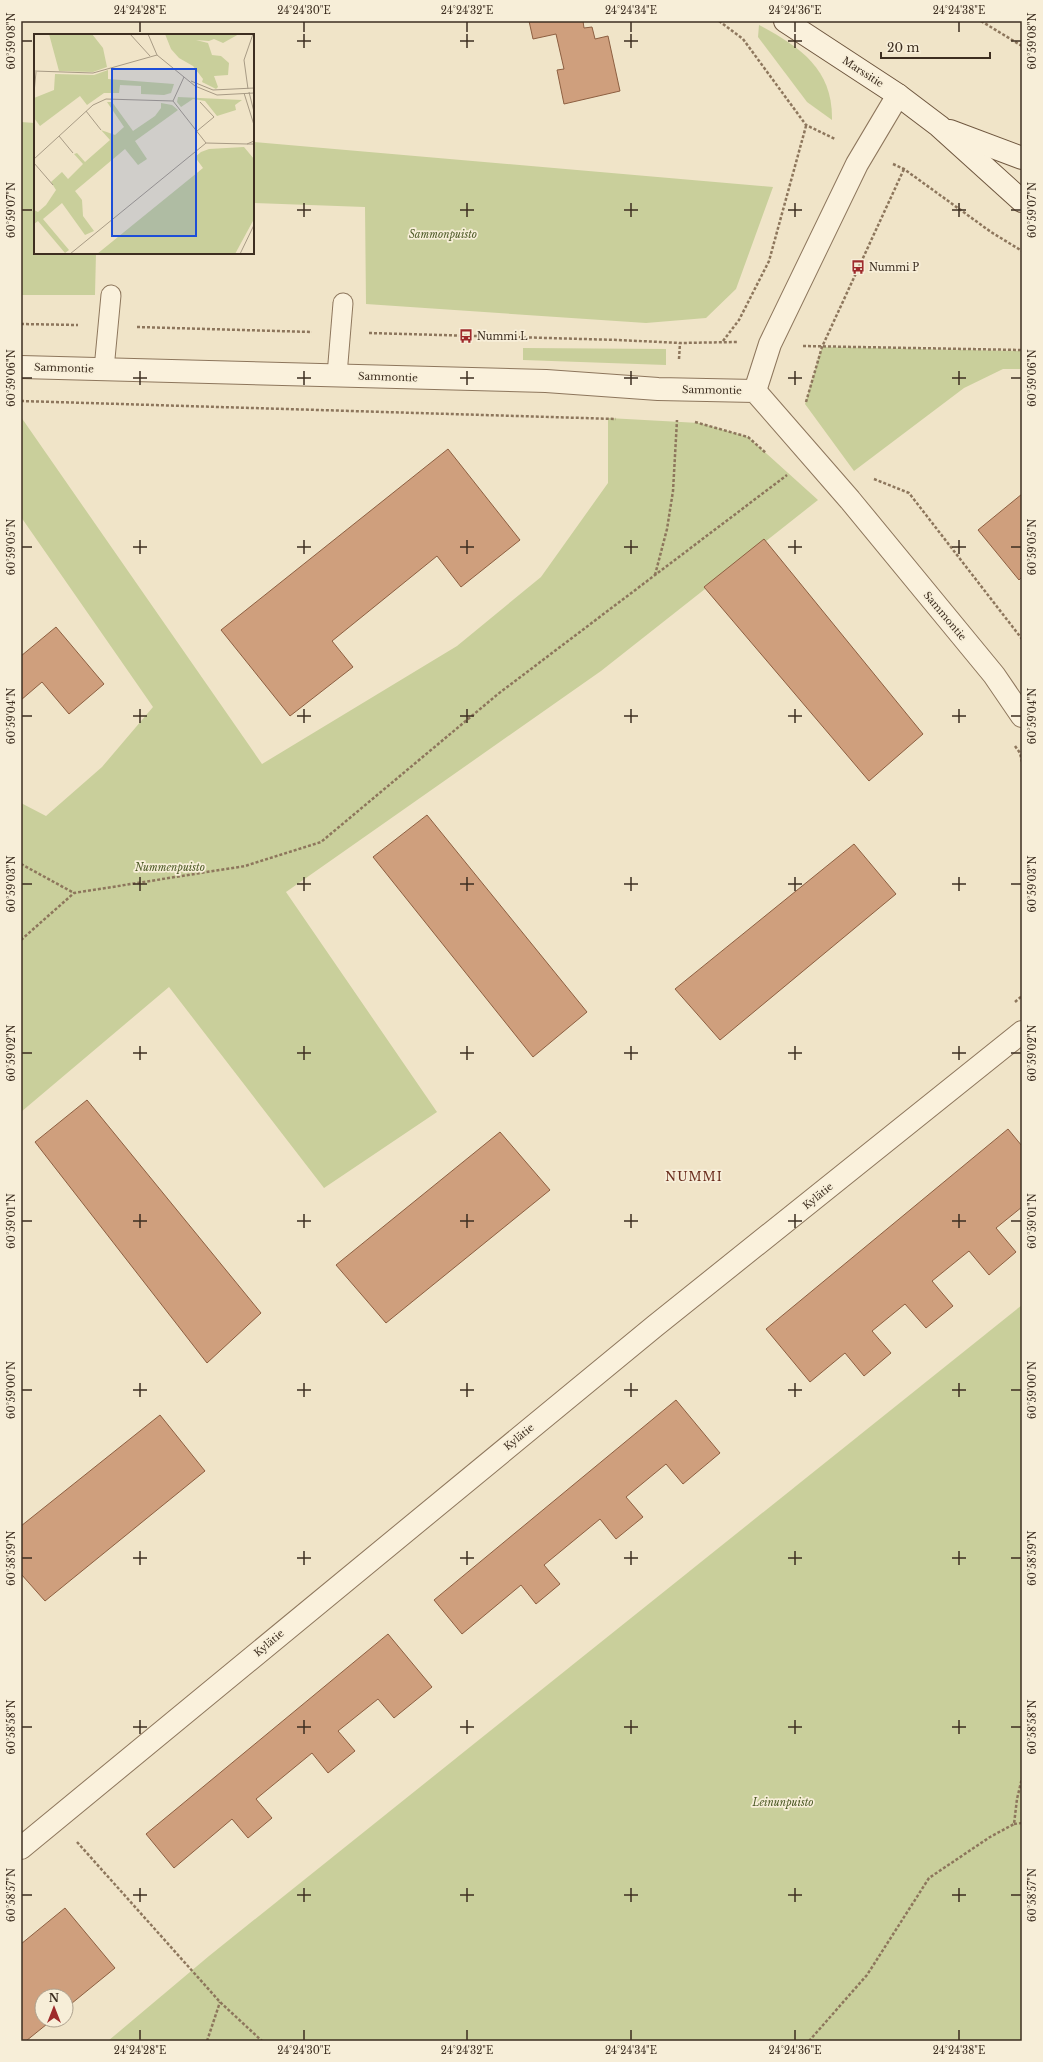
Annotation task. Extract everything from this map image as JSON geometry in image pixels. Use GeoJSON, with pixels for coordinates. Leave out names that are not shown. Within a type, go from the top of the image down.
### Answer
{"type":"FeatureCollection","features":[{"type":"Feature","properties":{"kind":"street","name":"Marssitie"},"geometry":{"type":"LineString","coordinates":[[785,21],[898,95],[938,126],[1022,201]]}},
{"type":"Feature","properties":{"kind":"street","name":"Sammontie"},"geometry":{"type":"LineString","coordinates":[[756,391],[770,344],[864,153],[898,95]]}},
{"type":"Feature","properties":{"kind":"street","name":"Marssitie"},"geometry":{"type":"LineString","coordinates":[[938,126],[1022,158]]}},
{"type":"Feature","properties":{"kind":"street","name":"Sammontie"},"geometry":{"type":"LineString","coordinates":[[21,367],[337,375],[546,382],[658,389],[756,391],[850,500],[994,674],[1022,716]]}},
{"type":"Feature","properties":{"kind":"street","name":"Kylätie"},"geometry":{"type":"LineString","coordinates":[[21,1848],[625,1351],[1022,1032]]}},
{"type":"Feature","properties":{"kind":"lane"},"geometry":{"type":"LineString","coordinates":[[104,369],[111,295]]}},
{"type":"Feature","properties":{"kind":"lane"},"geometry":{"type":"LineString","coordinates":[[337,375],[343,303]]}},
{"type":"Feature","properties":{"kind":"path"},"geometry":{"type":"LineString","coordinates":[[719,21],[743,39],[806,125],[864,153],[904,168],[991,232],[1022,251]]}},
{"type":"Feature","properties":{"kind":"path"},"geometry":{"type":"LineString","coordinates":[[981,21],[1022,46]]}},
{"type":"Feature","properties":{"kind":"path"},"geometry":{"type":"LineString","coordinates":[[723,341],[739,320],[769,261],[806,125]]}},
{"type":"Feature","properties":{"kind":"path"},"geometry":{"type":"LineString","coordinates":[[805,404],[822,347],[904,168]]}},
{"type":"Feature","properties":{"kind":"path"},"geometry":{"type":"LineString","coordinates":[[21,324],[619,340],[680,343],[723,341],[822,347],[1022,350]]}},
{"type":"Feature","properties":{"kind":"path"},"geometry":{"type":"LineString","coordinates":[[21,401],[622,419]]}},
{"type":"Feature","properties":{"kind":"path"},"geometry":{"type":"LineString","coordinates":[[669,421],[684,422]]}},
{"type":"Feature","properties":{"kind":"path"},"geometry":{"type":"LineString","coordinates":[[655,575],[667,529],[673,491],[677,421]]}},
{"type":"Feature","properties":{"kind":"path"},"geometry":{"type":"LineString","coordinates":[[692,422],[748,437],[772,458]]}},
{"type":"Feature","properties":{"kind":"path"},"geometry":{"type":"LineString","coordinates":[[21,940],[74,893],[245,866],[321,842],[498,694],[789,474],[784,468]]}},
{"type":"Feature","properties":{"kind":"path"},"geometry":{"type":"LineString","coordinates":[[868,477],[909,493],[1022,639]]}},
{"type":"Feature","properties":{"kind":"path"},"geometry":{"type":"LineString","coordinates":[[1012,742],[1020,753],[1022,762]]}},
{"type":"Feature","properties":{"kind":"path"},"geometry":{"type":"LineString","coordinates":[[21,864],[74,893]]}},
{"type":"Feature","properties":{"kind":"path"},"geometry":{"type":"LineString","coordinates":[[1014,1824],[1017,1799],[1022,1778]]}},
{"type":"Feature","properties":{"kind":"path"},"geometry":{"type":"LineString","coordinates":[[57,1819],[220,2002],[262,2041]]}},
{"type":"Feature","properties":{"kind":"path"},"geometry":{"type":"LineString","coordinates":[[809,2041],[867,1975],[929,1878],[990,1837],[1014,1824],[1022,1823]]}},
{"type":"Feature","properties":{"kind":"path"},"geometry":{"type":"LineString","coordinates":[[207,2041],[220,2002]]}},
{"type":"Feature","properties":{"kind":"green space"},"geometry":{"type":"Polygon","coordinates":[[[759,25],[774,33],[800,51],[820,73],[827,87],[831,102],[832,120],[807,102],[758,37],[759,25]]]}},
{"type":"Feature","properties":{"kind":"green space"},"geometry":{"type":"Polygon","coordinates":[[[21,122],[34,123],[34,254],[96,254],[95,295],[21,295],[21,122]]]}},
{"type":"Feature","properties":{"kind":"green space","name":"Sammonpuisto"},"geometry":{"type":"Polygon","coordinates":[[[254,142],[773,187],[736,289],[706,318],[646,323],[366,304],[365,207],[254,203],[254,142]]]}},
{"type":"Feature","properties":{"kind":"green space"},"geometry":{"type":"Polygon","coordinates":[[[822,347],[1022,351],[1022,369],[1003,369],[964,388],[854,471],[805,404],[822,347]]]}},
{"type":"Feature","properties":{"kind":"green space"},"geometry":{"type":"Polygon","coordinates":[[[523,348],[666,349],[666,365],[523,360],[523,348]]]}},
{"type":"Feature","properties":{"kind":"green space","name":"Nummenpuisto"},"geometry":{"type":"Polygon","coordinates":[[[21,417],[262,764],[457,646],[541,577],[608,483],[608,418],[699,423],[748,437],[818,500],[601,671],[286,892],[437,1112],[324,1188],[169,987],[21,1112],[21,803],[46,816],[102,767],[153,707],[21,517],[21,417]]]}},
{"type":"Feature","properties":{"kind":"green space","name":"Leinunpuisto"},"geometry":{"type":"Polygon","coordinates":[[[1022,1305],[1022,2041],[108,2041],[209,1956],[1022,1305]]]}},
{"type":"Feature","properties":{"kind":"building"},"geometry":{"type":"Polygon","coordinates":[[[529,21],[583,21],[584,28],[592,27],[595,39],[608,36],[620,91],[564,104],[557,70],[564,69],[556,34],[533,39],[529,21]]]}},
{"type":"Feature","properties":{"kind":"building"},"geometry":{"type":"Polygon","coordinates":[[[448,449],[520,540],[461,587],[437,556],[332,641],[353,667],[290,716],[221,630],[448,449]]]}},
{"type":"Feature","properties":{"kind":"building"},"geometry":{"type":"Polygon","coordinates":[[[1022,494],[1022,577],[1019,580],[978,530],[1022,494]]]}},
{"type":"Feature","properties":{"kind":"building"},"geometry":{"type":"Polygon","coordinates":[[[764,539],[923,734],[869,781],[704,587],[764,539]]]}},
{"type":"Feature","properties":{"kind":"building"},"geometry":{"type":"Polygon","coordinates":[[[56,627],[104,684],[69,714],[42,682],[21,700],[21,656],[56,627]]]}},
{"type":"Feature","properties":{"kind":"building"},"geometry":{"type":"Polygon","coordinates":[[[427,815],[587,1012],[533,1057],[373,857],[427,815]]]}},
{"type":"Feature","properties":{"kind":"building"},"geometry":{"type":"Polygon","coordinates":[[[854,844],[896,894],[720,1040],[675,989],[854,844]]]}},
{"type":"Feature","properties":{"kind":"building"},"geometry":{"type":"Polygon","coordinates":[[[87,1100],[261,1313],[207,1363],[35,1142],[87,1100]]]}},
{"type":"Feature","properties":{"kind":"building"},"geometry":{"type":"Polygon","coordinates":[[[1008,1129],[1022,1146],[1022,1207],[996,1228],[1016,1252],[989,1275],[969,1251],[932,1281],[953,1306],[926,1328],[905,1304],[872,1331],[891,1353],[864,1376],[845,1353],[810,1382],[766,1329],[1008,1129]]]}},
{"type":"Feature","properties":{"kind":"building"},"geometry":{"type":"Polygon","coordinates":[[[500,1132],[550,1190],[386,1323],[336,1265],[500,1132]]]}},
{"type":"Feature","properties":{"kind":"building"},"geometry":{"type":"Polygon","coordinates":[[[676,1400],[720,1453],[683,1484],[666,1464],[626,1497],[643,1517],[616,1539],[600,1519],[544,1565],[560,1584],[536,1604],[521,1585],[462,1634],[434,1600],[676,1400]]]}},
{"type":"Feature","properties":{"kind":"building"},"geometry":{"type":"Polygon","coordinates":[[[160,1415],[205,1471],[45,1601],[21,1574],[21,1526],[160,1415]]]}},
{"type":"Feature","properties":{"kind":"building"},"geometry":{"type":"Polygon","coordinates":[[[388,1634],[432,1687],[394,1718],[378,1699],[338,1731],[355,1751],[328,1773],[312,1753],[256,1799],[272,1818],[248,1838],[232,1819],[174,1868],[146,1834],[388,1634]]]}},
{"type":"Feature","properties":{"kind":"building"},"geometry":{"type":"Polygon","coordinates":[[[65,1908],[115,1968],[74,2001],[74,1988],[34,1988],[34,2028],[42,2028],[26,2041],[21,2041],[21,1944],[65,1908]]]}},
{"type":"Feature","properties":{"kind":"place","name":"Nummi P"},"geometry":{"type":"Point","coordinates":[858,267]}},
{"type":"Feature","properties":{"kind":"place","name":"Nummi L"},"geometry":{"type":"Point","coordinates":[466,336]}},
{"type":"Feature","properties":{"kind":"district","name":"NUMMI"},"geometry":{"type":"Point","coordinates":[694,1176]}}]}
